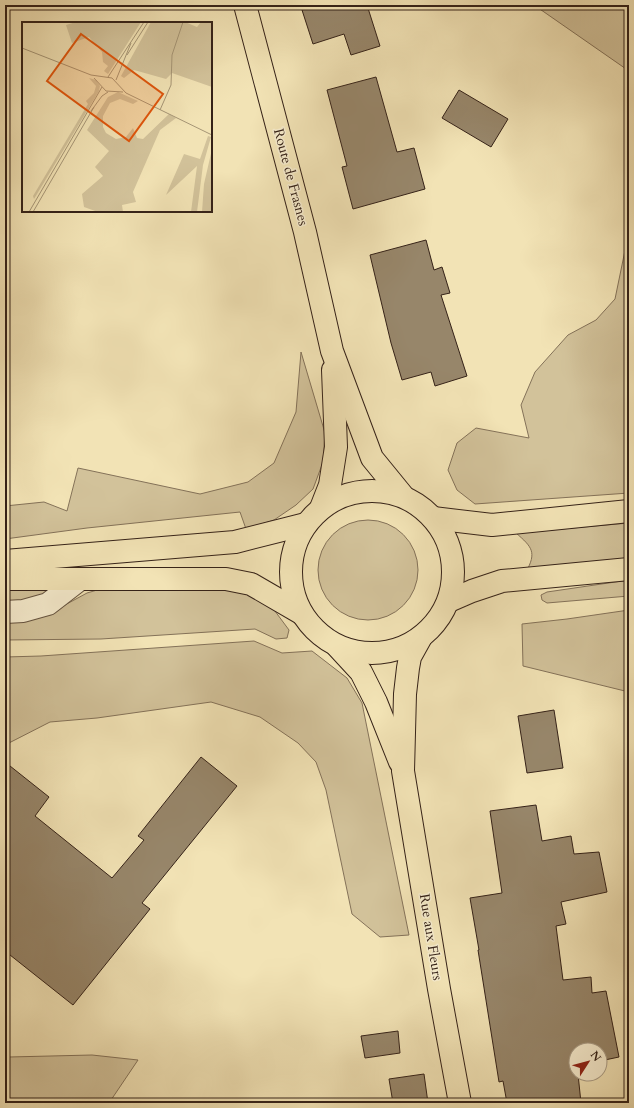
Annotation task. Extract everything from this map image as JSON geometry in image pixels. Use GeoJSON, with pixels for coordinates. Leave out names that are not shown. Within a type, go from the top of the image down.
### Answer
{"type":"FeatureCollection","features":[{"type":"Feature","properties":{"kind":"main road","name":"Route de Frasnes"},"geometry":{"type":"LineString","coordinates":[[245,5],[305,232],[332,351],[372,458],[403,496]]}},
{"type":"Feature","properties":{"kind":"main road","name":"Route de Frasnes"},"geometry":{"type":"LineString","coordinates":[[321,508],[330,485],[336,447],[332,351]]}},
{"type":"Feature","properties":{"kind":"main road"},"geometry":{"type":"LineString","coordinates":[[360,491],[382,491],[403,496],[419,505],[433,518],[445,536],[452,557],[454,579],[449,601],[442,615],[432,628],[420,639],[404,647],[387,653],[370,654],[352,651],[336,645],[324,638],[311,626],[301,613],[293,591],[290,568],[295,545],[306,524],[321,508],[340,497],[360,491]]}},
{"type":"Feature","properties":{"kind":"main road"},"geometry":{"type":"LineString","coordinates":[[433,518],[492,524],[629,512]]}},
{"type":"Feature","properties":{"kind":"main road"},"geometry":{"type":"LineString","coordinates":[[5,561],[235,542],[306,524]]}},
{"type":"Feature","properties":{"kind":"main road"},"geometry":{"type":"LineString","coordinates":[[449,601],[472,590],[502,581],[629,569]]}},
{"type":"Feature","properties":{"kind":"main road"},"geometry":{"type":"LineString","coordinates":[[5,579],[226,579],[251,584],[301,613]]}},
{"type":"Feature","properties":{"kind":"main road","name":"Rue aux Fleurs"},"geometry":{"type":"LineString","coordinates":[[420,639],[410,657],[408,668],[405,694],[403,771],[439,989],[460,1103]]}},
{"type":"Feature","properties":{"kind":"main road","name":"Rue aux Fleurs"},"geometry":{"type":"LineString","coordinates":[[336,645],[360,672],[376,702],[403,771]]}},
{"type":"Feature","properties":{"kind":"street"},"geometry":{"type":"LineString","coordinates":[[5,612],[23,611],[48,604],[79,580]]}},
{"type":"Feature","properties":{"kind":"shaded area"},"geometry":{"type":"Polygon","coordinates":[[[534,5],[629,5],[629,71],[534,5]]]}},
{"type":"Feature","properties":{"kind":"shaded area"},"geometry":{"type":"Polygon","coordinates":[[[629,231],[629,493],[475,504],[457,490],[448,470],[457,443],[476,428],[529,438],[521,405],[535,372],[568,335],[596,320],[615,299],[629,231]]]}},
{"type":"Feature","properties":{"kind":"shaded area"},"geometry":{"type":"Polygon","coordinates":[[[301,352],[325,433],[323,462],[313,489],[296,505],[274,520],[246,529],[240,512],[87,528],[5,539],[5,506],[44,502],[67,511],[78,468],[200,494],[248,482],[274,463],[296,412],[301,352]]]}},
{"type":"Feature","properties":{"kind":"shaded area"},"geometry":{"type":"Polygon","coordinates":[[[368,520],[387,524],[404,534],[414,551],[418,570],[414,589],[404,606],[387,616],[368,620],[349,616],[332,606],[322,589],[318,570],[322,551],[332,534],[349,524],[368,520]]]}},
{"type":"Feature","properties":{"kind":"shaded area"},"geometry":{"type":"Polygon","coordinates":[[[629,523],[629,559],[526,572],[532,555],[531,550],[526,542],[516,533],[629,523]]]}},
{"type":"Feature","properties":{"kind":"shaded area"},"geometry":{"type":"Polygon","coordinates":[[[629,580],[629,596],[547,603],[542,600],[541,595],[547,592],[629,580]]]}},
{"type":"Feature","properties":{"kind":"shaded area"},"geometry":{"type":"Polygon","coordinates":[[[233,587],[269,603],[289,630],[287,638],[276,639],[255,629],[101,639],[5,640],[5,620],[63,606],[87,593],[104,588],[233,587]]]}},
{"type":"Feature","properties":{"kind":"shaded area"},"geometry":{"type":"Polygon","coordinates":[[[5,590],[48,590],[36,602],[5,608],[5,590]]]}},
{"type":"Feature","properties":{"kind":"shaded area"},"geometry":{"type":"Polygon","coordinates":[[[629,610],[629,692],[523,666],[522,624],[629,610]]]}},
{"type":"Feature","properties":{"kind":"shaded area"},"geometry":{"type":"Polygon","coordinates":[[[254,641],[282,653],[312,651],[347,678],[362,703],[409,935],[380,937],[352,914],[326,790],[316,762],[298,743],[260,717],[211,702],[97,718],[50,722],[5,745],[5,657],[41,656],[254,641]]]}},
{"type":"Feature","properties":{"kind":"shaded area"},"geometry":{"type":"Polygon","coordinates":[[[5,1055],[9,1057],[92,1055],[138,1060],[109,1103],[5,1103],[5,1055]]]}},
{"type":"Feature","properties":{"kind":"building"},"geometry":{"type":"Polygon","coordinates":[[[320,5],[367,5],[380,46],[351,55],[344,34],[313,44],[302,10],[320,5]]]}},
{"type":"Feature","properties":{"kind":"building"},"geometry":{"type":"Polygon","coordinates":[[[376,77],[397,152],[414,148],[425,189],[353,209],[342,167],[347,166],[327,90],[376,77]]]}},
{"type":"Feature","properties":{"kind":"building"},"geometry":{"type":"Polygon","coordinates":[[[459,90],[508,119],[491,147],[442,118],[459,90]]]}},
{"type":"Feature","properties":{"kind":"building"},"geometry":{"type":"Polygon","coordinates":[[[426,240],[434,270],[442,267],[450,293],[441,295],[467,376],[435,386],[431,372],[402,380],[391,343],[370,255],[426,240]]]}},
{"type":"Feature","properties":{"kind":"building"},"geometry":{"type":"Polygon","coordinates":[[[554,710],[563,768],[527,773],[518,716],[554,710]]]}},
{"type":"Feature","properties":{"kind":"building"},"geometry":{"type":"Polygon","coordinates":[[[201,757],[237,786],[142,903],[150,909],[73,1005],[5,951],[5,762],[49,797],[35,816],[112,878],[144,840],[138,836],[201,757]]]}},
{"type":"Feature","properties":{"kind":"building"},"geometry":{"type":"Polygon","coordinates":[[[536,805],[542,841],[571,836],[574,854],[599,852],[607,892],[561,902],[566,924],[556,926],[563,980],[591,977],[592,993],[606,991],[619,1057],[608,1059],[608,1042],[568,1042],[568,1082],[579,1082],[581,1103],[507,1103],[503,1081],[499,1082],[470,898],[502,893],[490,811],[536,805]]]}},
{"type":"Feature","properties":{"kind":"building"},"geometry":{"type":"Polygon","coordinates":[[[398,1031],[400,1053],[365,1058],[361,1036],[398,1031]]]}},
{"type":"Feature","properties":{"kind":"building"},"geometry":{"type":"Polygon","coordinates":[[[424,1074],[428,1103],[393,1103],[389,1079],[424,1074]]]}}]}
